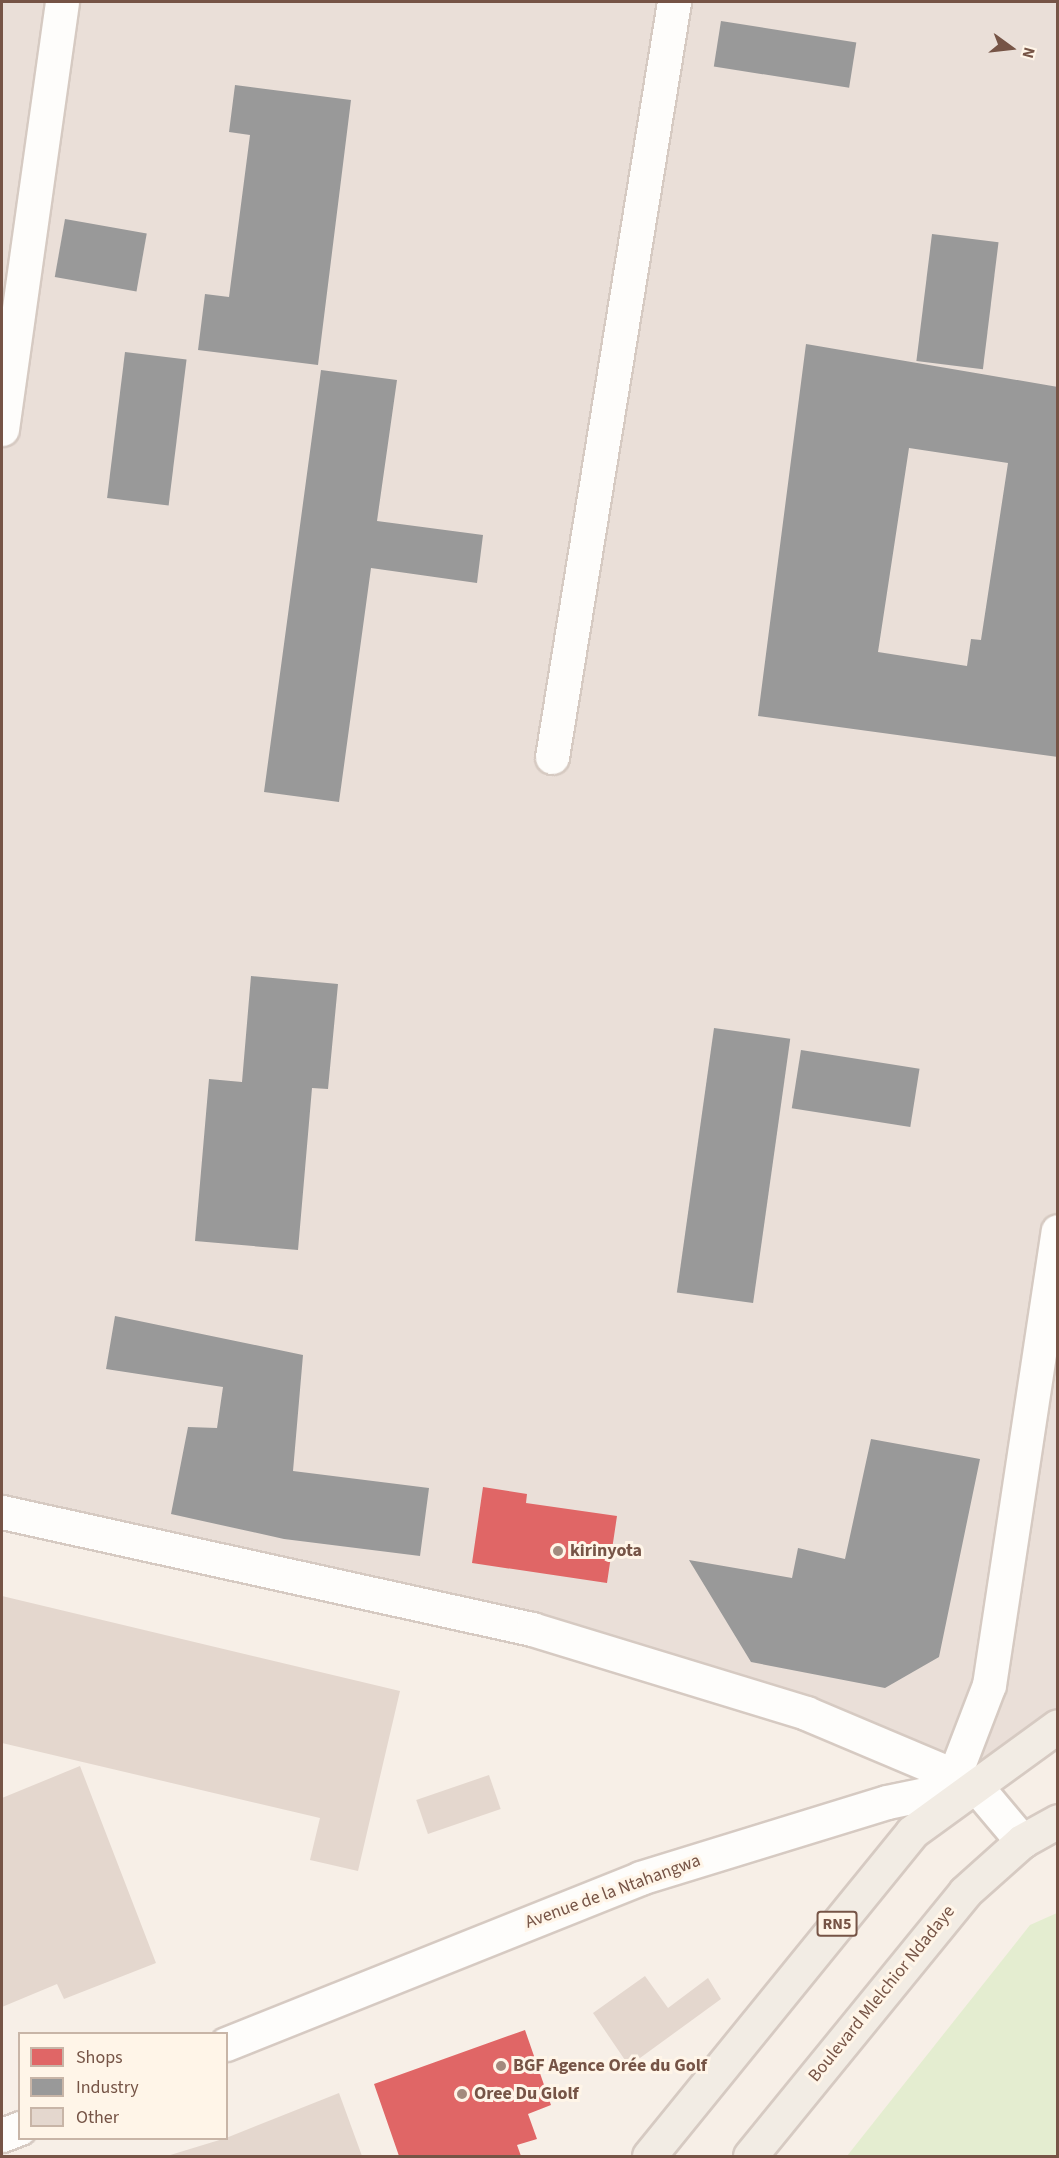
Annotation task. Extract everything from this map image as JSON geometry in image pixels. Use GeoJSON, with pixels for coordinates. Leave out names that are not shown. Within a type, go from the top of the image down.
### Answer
{"type":"FeatureCollection","features":[{"type":"Feature","properties":{"kind":"main road","name":"RN5"},"geometry":{"type":"LineString","coordinates":[[649,2157],[912,1832],[964,1780],[1058,1726]]}},
{"type":"Feature","properties":{"kind":"main road","name":"Boulevard Mlelchior Ndadaye"},"geometry":{"type":"LineString","coordinates":[[750,2157],[965,1892],[1022,1840],[1058,1821]]}},
{"type":"Feature","properties":{"kind":"street"},"geometry":{"type":"LineString","coordinates":[[2,429],[62,2]]}},
{"type":"Feature","properties":{"kind":"street"},"geometry":{"type":"LineString","coordinates":[[552,757],[674,2]]}},
{"type":"Feature","properties":{"kind":"street"},"geometry":{"type":"LineString","coordinates":[[964,1780],[989,1685],[1058,1231]]}},
{"type":"Feature","properties":{"kind":"street"},"geometry":{"type":"LineString","coordinates":[[2,1512],[532,1629],[806,1713],[964,1780],[1022,1840]]}},
{"type":"Feature","properties":{"kind":"street","name":"Avenue de la Ntahangwa"},"geometry":{"type":"LineString","coordinates":[[228,2043],[640,1878],[964,1780]]}},
{"type":"Feature","properties":{"kind":"street"},"geometry":{"type":"LineString","coordinates":[[2,2135],[18,2129]]}},
{"type":"Feature","properties":{"kind":"shaded area"},"geometry":{"type":"Polygon","coordinates":[[[2,2],[1057,2],[1057,1726],[974,1784],[806,1713],[2,1512],[2,2]]]}},
{"type":"Feature","properties":{"kind":"green space"},"geometry":{"type":"Polygon","coordinates":[[[1057,1913],[1057,2156],[847,2156],[1030,1925],[1057,1913]]]}},
{"type":"Feature","properties":{"kind":"building: Shops"},"geometry":{"type":"Polygon","coordinates":[[[483,1487],[527,1494],[526,1503],[617,1516],[607,1583],[472,1563],[483,1487]]]}},
{"type":"Feature","properties":{"kind":"building: Shops","name":"Oree Du Glolf"},"geometry":{"type":"Polygon","coordinates":[[[525,2030],[551,2105],[528,2114],[537,2139],[517,2145],[521,2156],[399,2156],[374,2084],[525,2030]]]}},
{"type":"Feature","properties":{"kind":"building: Industry"},"geometry":{"type":"Polygon","coordinates":[[[721,21],[856,42],[849,88],[714,66],[721,21]]]}},
{"type":"Feature","properties":{"kind":"building: Industry"},"geometry":{"type":"Polygon","coordinates":[[[235,85],[351,100],[318,365],[198,350],[205,294],[229,297],[250,135],[229,132],[235,85]]]}},
{"type":"Feature","properties":{"kind":"building: Industry"},"geometry":{"type":"Polygon","coordinates":[[[65,219],[147,233],[136,292],[55,277],[65,219]]]}},
{"type":"Feature","properties":{"kind":"building: Industry"},"geometry":{"type":"Polygon","coordinates":[[[932,234],[999,242],[983,369],[916,361],[932,234]]]}},
{"type":"Feature","properties":{"kind":"building: Industry"},"geometry":{"type":"Polygon","coordinates":[[[806,344],[1058,387],[1058,757],[758,716],[806,344]],[[909,448],[878,652],[967,666],[971,639],[981,640],[1008,463],[909,448]]]}},
{"type":"Feature","properties":{"kind":"building: Industry"},"geometry":{"type":"Polygon","coordinates":[[[125,352],[187,360],[169,505],[107,498],[125,352]]]}},
{"type":"Feature","properties":{"kind":"building: Industry"},"geometry":{"type":"Polygon","coordinates":[[[321,370],[397,380],[377,521],[483,535],[477,583],[371,568],[339,802],[264,792],[321,370]]]}},
{"type":"Feature","properties":{"kind":"building: Industry"},"geometry":{"type":"Polygon","coordinates":[[[251,976],[338,984],[328,1089],[312,1088],[298,1250],[195,1241],[209,1079],[242,1082],[251,976]]]}},
{"type":"Feature","properties":{"kind":"building: Industry"},"geometry":{"type":"Polygon","coordinates":[[[714,1028],[790,1039],[753,1303],[677,1292],[714,1028]]]}},
{"type":"Feature","properties":{"kind":"building: Industry"},"geometry":{"type":"Polygon","coordinates":[[[801,1050],[920,1069],[910,1127],[792,1108],[801,1050]]]}},
{"type":"Feature","properties":{"kind":"building: Industry"},"geometry":{"type":"Polygon","coordinates":[[[115,1316],[303,1355],[293,1471],[429,1488],[420,1556],[284,1539],[171,1514],[188,1427],[217,1428],[223,1387],[106,1369],[115,1316]]]}},
{"type":"Feature","properties":{"kind":"building: Industry"},"geometry":{"type":"Polygon","coordinates":[[[871,1439],[980,1459],[939,1657],[885,1688],[751,1662],[689,1560],[792,1578],[798,1548],[845,1559],[871,1439]]]}},
{"type":"Feature","properties":{"kind":"building: Other"},"geometry":{"type":"Polygon","coordinates":[[[2,1596],[400,1691],[358,1871],[310,1860],[320,1818],[2,1743],[2,1596]]]}},
{"type":"Feature","properties":{"kind":"building: Other"},"geometry":{"type":"Polygon","coordinates":[[[80,1766],[156,1963],[64,1999],[57,1984],[2,2007],[2,1798],[80,1766]]]}},
{"type":"Feature","properties":{"kind":"building: Other"},"geometry":{"type":"Polygon","coordinates":[[[489,1775],[501,1809],[428,1834],[416,1800],[489,1775]]]}},
{"type":"Feature","properties":{"kind":"building: Other"},"geometry":{"type":"Polygon","coordinates":[[[645,1976],[668,2008],[708,1978],[721,1999],[629,2066],[593,2013],[645,1976]]]}},
{"type":"Feature","properties":{"kind":"building: Other"},"geometry":{"type":"Polygon","coordinates":[[[339,2093],[362,2156],[167,2156],[219,2140],[228,2140],[228,2137],[339,2093]]]}},
{"type":"Feature","properties":{"kind":"place","name":"kirinyota"},"geometry":{"type":"Point","coordinates":[558,1551]}},
{"type":"Feature","properties":{"kind":"place","name":"BGF Agence Orée du Golf"},"geometry":{"type":"Point","coordinates":[501,2066]}},
{"type":"Feature","properties":{"kind":"place","name":"Oree Du Glolf"},"geometry":{"type":"Point","coordinates":[462,2094]}}]}
